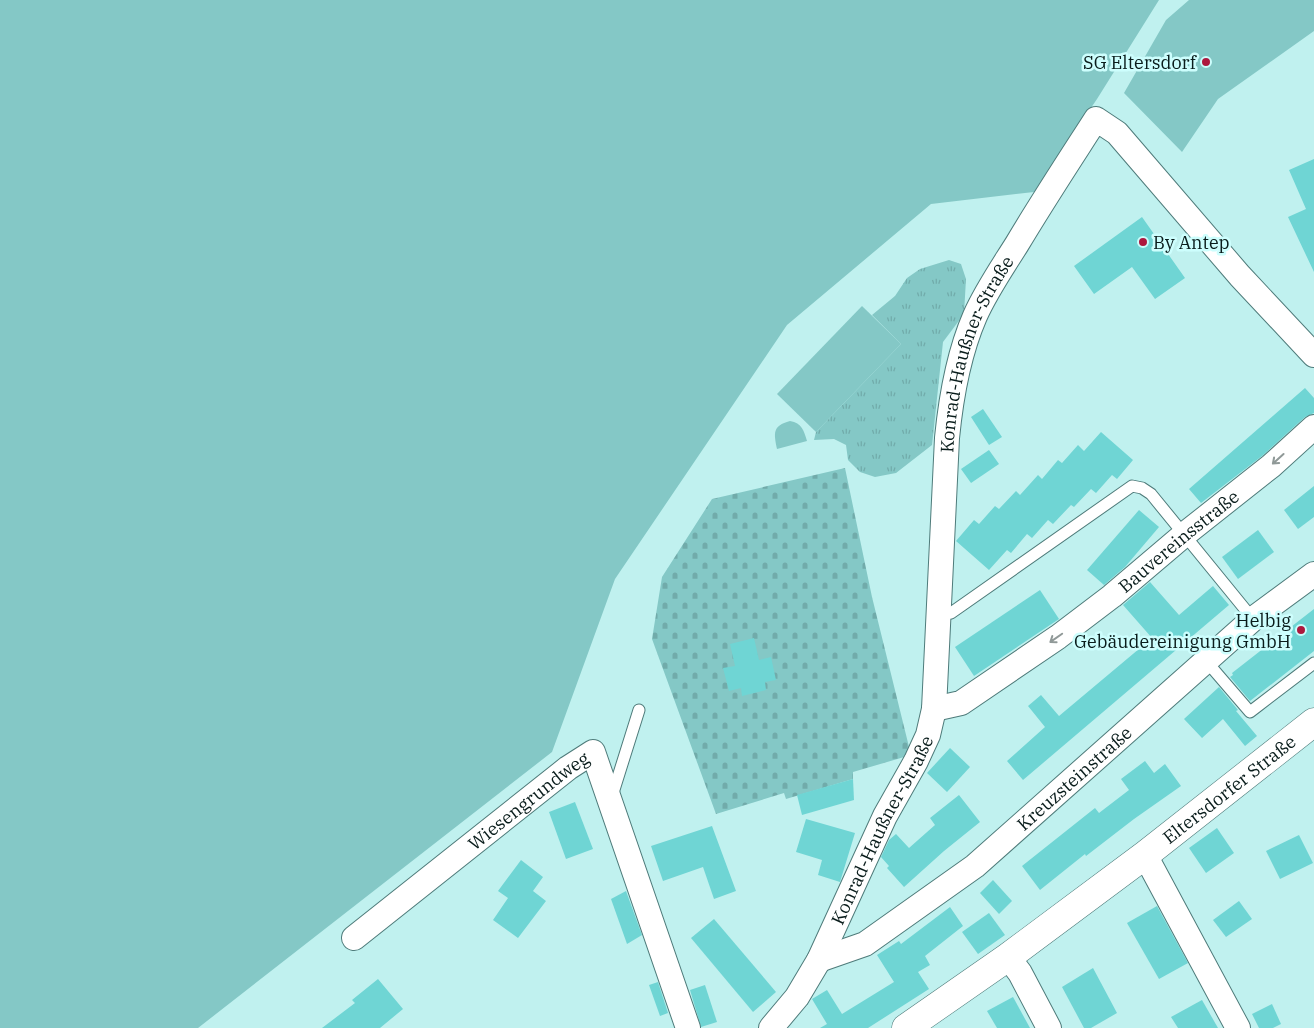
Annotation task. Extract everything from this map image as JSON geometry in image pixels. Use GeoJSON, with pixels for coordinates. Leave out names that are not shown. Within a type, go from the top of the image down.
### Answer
{"type":"FeatureCollection","features":[{"type":"Feature","properties":{"kind":"street","name":"Konrad-Haußner-Straße"},"geometry":{"type":"LineString","coordinates":[[771,1028],[797,997],[819,960],[885,816],[928,735],[934,709],[948,428],[951,400],[965,343],[975,316],[990,287],[1096,119],[1117,133],[1240,276],[1314,354]]}},
{"type":"Feature","properties":{"kind":"street","name":"Bauvereinsstraße"},"geometry":{"type":"LineString","coordinates":[[934,709],[961,703],[1058,637],[1112,596],[1185,534],[1271,466],[1314,426]]}},
{"type":"Feature","properties":{"kind":"street","name":"Kreuzsteinstraße"},"geometry":{"type":"LineString","coordinates":[[819,960],[865,944],[975,866],[1207,662],[1253,619],[1314,574]]}},
{"type":"Feature","properties":{"kind":"street","name":"Eltersdorfer Straße"},"geometry":{"type":"LineString","coordinates":[[906,1028],[1008,957],[1145,855],[1314,722]]}},
{"type":"Feature","properties":{"kind":"street","name":"Wiesengrundweg"},"geometry":{"type":"LineString","coordinates":[[354,938],[568,768],[593,752],[688,1028]]}},
{"type":"Feature","properties":{"kind":"street","name":"Eltersdorfer Straße"},"geometry":{"type":"LineString","coordinates":[[1145,855],[1238,1028]]}},
{"type":"Feature","properties":{"kind":"street"},"geometry":{"type":"LineString","coordinates":[[1008,957],[1020,974],[1049,1028]]}},
{"type":"Feature","properties":{"kind":"lane"},"geometry":{"type":"LineString","coordinates":[[938,615],[951,613],[1132,486],[1142,488],[1152,494],[1253,619]]}},
{"type":"Feature","properties":{"kind":"lane"},"geometry":{"type":"LineString","coordinates":[[1207,662],[1250,712],[1314,663]]}},
{"type":"Feature","properties":{"kind":"lane"},"geometry":{"type":"LineString","coordinates":[[610,802],[639,710]]}},
{"type":"Feature","properties":{"kind":"green space"},"geometry":{"type":"Polygon","coordinates":[[[0,0],[1159,0],[1097,99],[1034,192],[931,204],[787,325],[615,579],[552,752],[198,1028],[0,1028],[0,0]]]}},
{"type":"Feature","properties":{"kind":"green space","name":"SG Eltersdorf"},"geometry":{"type":"Polygon","coordinates":[[[1189,0],[1314,0],[1314,31],[1218,99],[1182,152],[1124,93],[1166,20],[1189,0]]]}},
{"type":"Feature","properties":{"kind":"green space"},"geometry":{"type":"Polygon","coordinates":[[[949,260],[961,264],[966,279],[964,314],[943,342],[932,445],[896,473],[875,477],[860,472],[848,460],[846,445],[834,439],[814,440],[816,432],[901,344],[872,315],[895,296],[907,278],[920,269],[949,260]]]}},
{"type":"Feature","properties":{"kind":"green space"},"geometry":{"type":"Polygon","coordinates":[[[862,306],[901,344],[816,432],[777,394],[862,306]]]}},
{"type":"Feature","properties":{"kind":"green space"},"geometry":{"type":"Polygon","coordinates":[[[790,421],[800,426],[807,441],[777,449],[775,434],[777,428],[790,421]]]}},
{"type":"Feature","properties":{"kind":"green space"},"geometry":{"type":"Polygon","coordinates":[[[845,468],[872,597],[911,755],[853,772],[853,779],[786,799],[784,793],[716,814],[652,639],[662,577],[712,499],[845,468]]]}},
{"type":"Feature","properties":{"kind":"building"},"geometry":{"type":"Polygon","coordinates":[[[1314,159],[1314,272],[1288,217],[1306,209],[1289,170],[1314,159]]]}},
{"type":"Feature","properties":{"kind":"building"},"geometry":{"type":"Polygon","coordinates":[[[1142,217],[1185,278],[1155,299],[1132,267],[1094,294],[1074,266],[1142,217]]]}},
{"type":"Feature","properties":{"kind":"building"},"geometry":{"type":"Polygon","coordinates":[[[1305,388],[1314,398],[1314,413],[1305,417],[1262,456],[1201,503],[1189,489],[1305,388]]]}},
{"type":"Feature","properties":{"kind":"building"},"geometry":{"type":"Polygon","coordinates":[[[983,409],[1002,437],[989,445],[971,417],[983,409]]]}},
{"type":"Feature","properties":{"kind":"building"},"geometry":{"type":"Polygon","coordinates":[[[1101,432],[1133,460],[1117,479],[1112,475],[1096,493],[1091,489],[1074,507],[1071,505],[1053,524],[1048,520],[1032,538],[1027,534],[1011,553],[1007,550],[989,570],[956,541],[974,520],[979,524],[995,506],[999,509],[1016,491],[1020,495],[1038,475],[1042,479],[1058,460],[1062,463],[1078,445],[1084,451],[1101,432]]]}},
{"type":"Feature","properties":{"kind":"building"},"geometry":{"type":"Polygon","coordinates":[[[989,450],[999,464],[971,483],[961,469],[989,450]]]}},
{"type":"Feature","properties":{"kind":"building"},"geometry":{"type":"Polygon","coordinates":[[[1314,486],[1314,517],[1298,529],[1284,510],[1314,486]]]}},
{"type":"Feature","properties":{"kind":"building"},"geometry":{"type":"Polygon","coordinates":[[[1139,510],[1159,527],[1125,567],[1104,585],[1087,570],[1139,510]]]}},
{"type":"Feature","properties":{"kind":"building"},"geometry":{"type":"Polygon","coordinates":[[[1258,530],[1274,552],[1238,579],[1222,557],[1258,530]]]}},
{"type":"Feature","properties":{"kind":"building"},"geometry":{"type":"Polygon","coordinates":[[[1150,582],[1179,615],[1213,586],[1229,605],[1023,780],[1007,761],[1045,727],[1028,706],[1041,695],[1059,716],[1152,638],[1123,605],[1150,582]]]}},
{"type":"Feature","properties":{"kind":"building"},"geometry":{"type":"Polygon","coordinates":[[[1040,590],[1059,619],[974,676],[955,647],[1040,590]]]}},
{"type":"Feature","properties":{"kind":"building","name":"Helbig Gebäudereinigung GmbH"},"geometry":{"type":"Polygon","coordinates":[[[1314,609],[1314,651],[1250,701],[1230,677],[1233,675],[1232,673],[1314,609]]]}},
{"type":"Feature","properties":{"kind":"building"},"geometry":{"type":"Polygon","coordinates":[[[754,638],[759,660],[771,657],[776,680],[765,682],[766,690],[742,696],[741,688],[729,691],[723,668],[735,666],[730,644],[754,638]]]}},
{"type":"Feature","properties":{"kind":"building"},"geometry":{"type":"Polygon","coordinates":[[[1219,687],[1257,736],[1245,746],[1223,719],[1202,738],[1184,719],[1219,687]]]}},
{"type":"Feature","properties":{"kind":"building"},"geometry":{"type":"Polygon","coordinates":[[[950,748],[970,767],[947,792],[927,773],[950,748]]]}},
{"type":"Feature","properties":{"kind":"building"},"geometry":{"type":"Polygon","coordinates":[[[1145,761],[1154,773],[1165,764],[1181,786],[1086,856],[1085,854],[1040,890],[1022,866],[1095,808],[1099,813],[1129,790],[1121,779],[1145,761]]]}},
{"type":"Feature","properties":{"kind":"building"},"geometry":{"type":"Polygon","coordinates":[[[853,779],[854,800],[802,815],[797,795],[853,779]]]}},
{"type":"Feature","properties":{"kind":"building"},"geometry":{"type":"Polygon","coordinates":[[[959,795],[980,822],[904,887],[887,868],[889,866],[881,857],[889,840],[896,834],[909,848],[935,825],[930,818],[959,795]]]}},
{"type":"Feature","properties":{"kind":"building"},"geometry":{"type":"Polygon","coordinates":[[[575,802],[593,849],[566,859],[549,812],[575,802]]]}},
{"type":"Feature","properties":{"kind":"building"},"geometry":{"type":"Polygon","coordinates":[[[806,819],[855,833],[840,882],[818,875],[822,860],[796,852],[806,819]]]}},
{"type":"Feature","properties":{"kind":"building"},"geometry":{"type":"Polygon","coordinates":[[[712,826],[736,891],[714,899],[703,867],[663,881],[651,846],[712,826]]]}},
{"type":"Feature","properties":{"kind":"building"},"geometry":{"type":"Polygon","coordinates":[[[1217,828],[1234,853],[1206,873],[1189,848],[1217,828]]]}},
{"type":"Feature","properties":{"kind":"building"},"geometry":{"type":"Polygon","coordinates":[[[1299,835],[1313,863],[1280,879],[1266,851],[1299,835]]]}},
{"type":"Feature","properties":{"kind":"building"},"geometry":{"type":"Polygon","coordinates":[[[521,860],[543,877],[533,891],[546,901],[518,938],[493,920],[508,898],[498,891],[521,860]]]}},
{"type":"Feature","properties":{"kind":"building"},"geometry":{"type":"Polygon","coordinates":[[[993,880],[1012,901],[999,914],[980,893],[993,880]]]}},
{"type":"Feature","properties":{"kind":"building"},"geometry":{"type":"Polygon","coordinates":[[[626,891],[642,935],[627,944],[611,899],[626,891]]]}},
{"type":"Feature","properties":{"kind":"building"},"geometry":{"type":"Polygon","coordinates":[[[1239,901],[1252,919],[1226,937],[1213,920],[1239,901]]]}},
{"type":"Feature","properties":{"kind":"building"},"geometry":{"type":"Polygon","coordinates":[[[1157,906],[1188,963],[1159,979],[1127,923],[1157,906]]]}},
{"type":"Feature","properties":{"kind":"building"},"geometry":{"type":"Polygon","coordinates":[[[950,907],[963,926],[925,956],[930,965],[918,972],[929,989],[868,1028],[820,1028],[827,1024],[812,999],[827,990],[842,1014],[894,982],[877,955],[899,941],[901,944],[950,907]]]}},
{"type":"Feature","properties":{"kind":"building"},"geometry":{"type":"Polygon","coordinates":[[[989,913],[1005,935],[978,954],[962,932],[989,913]]]}},
{"type":"Feature","properties":{"kind":"building"},"geometry":{"type":"Polygon","coordinates":[[[714,919],[776,992],[753,1012],[691,938],[714,919]]]}},
{"type":"Feature","properties":{"kind":"building"},"geometry":{"type":"Polygon","coordinates":[[[1093,968],[1117,1013],[1091,1028],[1084,1028],[1062,987],[1093,968]]]}},
{"type":"Feature","properties":{"kind":"building"},"geometry":{"type":"Polygon","coordinates":[[[378,979],[403,1009],[380,1028],[322,1028],[355,1003],[352,1000],[378,979]]]}},
{"type":"Feature","properties":{"kind":"building"},"geometry":{"type":"Polygon","coordinates":[[[658,982],[668,1013],[660,1016],[649,985],[658,982]]]}},
{"type":"Feature","properties":{"kind":"building"},"geometry":{"type":"Polygon","coordinates":[[[705,985],[717,1022],[701,1027],[690,990],[705,985]]]}},
{"type":"Feature","properties":{"kind":"building"},"geometry":{"type":"Polygon","coordinates":[[[1013,997],[1030,1028],[997,1028],[987,1011],[1013,997]]]}},
{"type":"Feature","properties":{"kind":"building"},"geometry":{"type":"Polygon","coordinates":[[[1202,1000],[1218,1028],[1178,1028],[1171,1017],[1202,1000]]]}},
{"type":"Feature","properties":{"kind":"building"},"geometry":{"type":"Polygon","coordinates":[[[1272,1004],[1281,1024],[1273,1028],[1259,1028],[1252,1014],[1272,1004]]]}},
{"type":"Feature","properties":{"kind":"place","name":"SG Eltersdorf"},"geometry":{"type":"Point","coordinates":[1206,62]}},
{"type":"Feature","properties":{"kind":"place","name":"By Antep"},"geometry":{"type":"Point","coordinates":[1143,242]}},
{"type":"Feature","properties":{"kind":"place","name":"Helbig Gebäudereinigung GmbH"},"geometry":{"type":"Point","coordinates":[1301,630]}}]}
